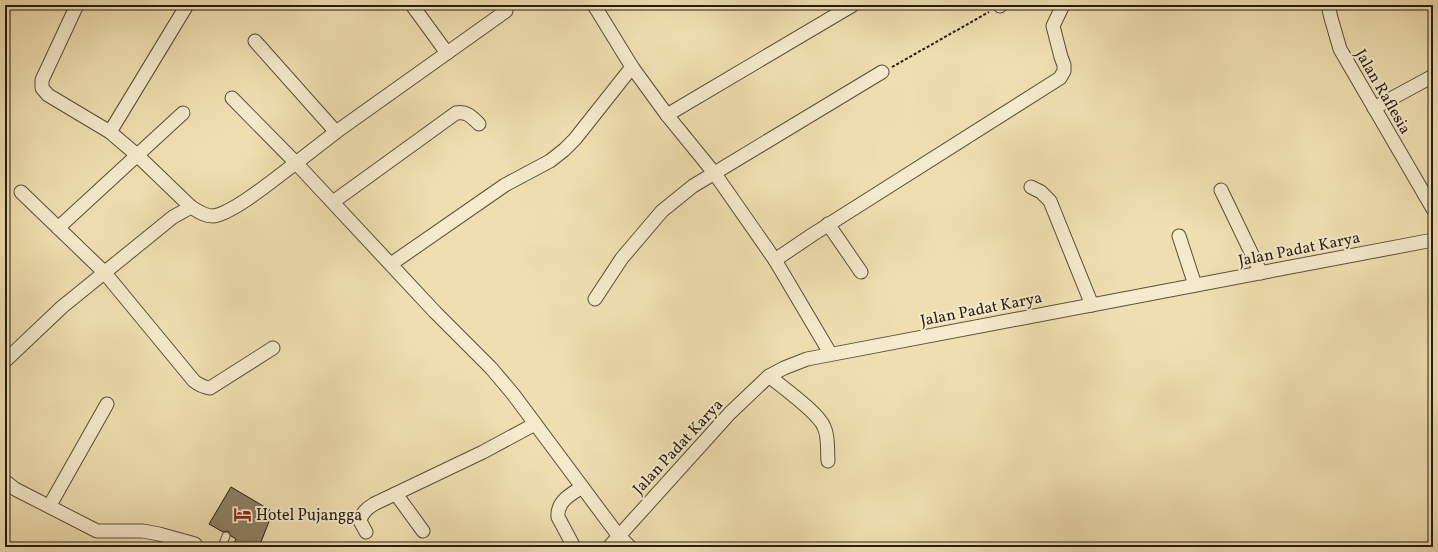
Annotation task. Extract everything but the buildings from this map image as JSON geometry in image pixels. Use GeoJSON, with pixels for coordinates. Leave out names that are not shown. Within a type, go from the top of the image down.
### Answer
{"type":"FeatureCollection","features":[{"type":"Feature","properties":{"kind":"street"},"geometry":{"type":"LineString","coordinates":[[78,5],[42,80],[42,88],[48,95],[110,132],[137,155],[191,207],[202,214],[212,216],[222,214],[235,208],[336,132],[506,11]]}},
{"type":"Feature","properties":{"kind":"street"},"geometry":{"type":"LineString","coordinates":[[412,5],[447,52]]}},
{"type":"Feature","properties":{"kind":"street"},"geometry":{"type":"LineString","coordinates":[[594,5],[632,67],[667,115],[715,174],[774,260],[830,353]]}},
{"type":"Feature","properties":{"kind":"street"},"geometry":{"type":"LineString","coordinates":[[667,115],[853,5]]}},
{"type":"Feature","properties":{"kind":"street"},"geometry":{"type":"LineString","coordinates":[[774,260],[828,224],[1060,78],[1064,71],[1064,65],[1053,26],[1063,5]]}},
{"type":"Feature","properties":{"kind":"street","name":"Jalan Raflesia"},"geometry":{"type":"LineString","coordinates":[[1328,5],[1340,49],[1432,206]]}},
{"type":"Feature","properties":{"kind":"street"},"geometry":{"type":"LineString","coordinates":[[110,132],[185,6]]}},
{"type":"Feature","properties":{"kind":"street"},"geometry":{"type":"LineString","coordinates":[[255,41],[336,132]]}},
{"type":"Feature","properties":{"kind":"street"},"geometry":{"type":"LineString","coordinates":[[391,264],[505,185],[550,161],[564,150],[575,139],[632,67]]}},
{"type":"Feature","properties":{"kind":"street"},"geometry":{"type":"LineString","coordinates":[[595,299],[622,258],[662,211],[693,186],[882,72]]}},
{"type":"Feature","properties":{"kind":"street"},"geometry":{"type":"LineString","coordinates":[[1374,108],[1433,76]]}},
{"type":"Feature","properties":{"kind":"street"},"geometry":{"type":"LineString","coordinates":[[232,98],[296,162],[436,312],[491,368],[513,394],[618,535],[630,547]]}},
{"type":"Feature","properties":{"kind":"street"},"geometry":{"type":"LineString","coordinates":[[333,202],[456,113],[461,112],[468,114],[479,124]]}},
{"type":"Feature","properties":{"kind":"street"},"geometry":{"type":"LineString","coordinates":[[58,228],[183,113]]}},
{"type":"Feature","properties":{"kind":"street"},"geometry":{"type":"LineString","coordinates":[[1031,187],[1041,192],[1050,201],[1092,305]]}},
{"type":"Feature","properties":{"kind":"street"},"geometry":{"type":"LineString","coordinates":[[1221,190],[1261,273]]}},
{"type":"Feature","properties":{"kind":"street"},"geometry":{"type":"LineString","coordinates":[[21,192],[104,272],[198,385],[204,388],[210,388],[273,348]]}},
{"type":"Feature","properties":{"kind":"street"},"geometry":{"type":"LineString","coordinates":[[5,361],[62,307],[104,272],[173,217],[191,207]]}},
{"type":"Feature","properties":{"kind":"street"},"geometry":{"type":"LineString","coordinates":[[828,224],[861,272]]}},
{"type":"Feature","properties":{"kind":"street"},"geometry":{"type":"LineString","coordinates":[[1179,236],[1195,285]]}},
{"type":"Feature","properties":{"kind":"street","name":"Jalan Padat Karya"},"geometry":{"type":"LineString","coordinates":[[609,547],[618,535],[730,412],[769,376],[806,358],[1433,240]]}},
{"type":"Feature","properties":{"kind":"street"},"geometry":{"type":"LineString","coordinates":[[769,376],[807,407],[824,425],[826,432],[828,461]]}},
{"type":"Feature","properties":{"kind":"street"},"geometry":{"type":"LineString","coordinates":[[50,506],[107,404]]}},
{"type":"Feature","properties":{"kind":"street"},"geometry":{"type":"LineString","coordinates":[[366,532],[360,522],[361,515],[365,510],[374,504],[476,456],[535,424]]}},
{"type":"Feature","properties":{"kind":"street"},"geometry":{"type":"LineString","coordinates":[[5,482],[15,489],[97,531],[143,531],[195,544]]}},
{"type":"Feature","properties":{"kind":"street"},"geometry":{"type":"LineString","coordinates":[[574,547],[558,517],[558,511],[562,500],[582,486]]}},
{"type":"Feature","properties":{"kind":"street"},"geometry":{"type":"LineString","coordinates":[[396,494],[423,530]]}},
{"type":"Feature","properties":{"kind":"lane"},"geometry":{"type":"LineString","coordinates":[[222,547],[226,536]]}},
{"type":"Feature","properties":{"kind":"path"},"geometry":{"type":"LineString","coordinates":[[882,72],[1001,5]]}},
{"type":"Feature","properties":{"kind":"place","name":"Hotel Pujangga"},"geometry":{"type":"Point","coordinates":[243,514]}}]}
